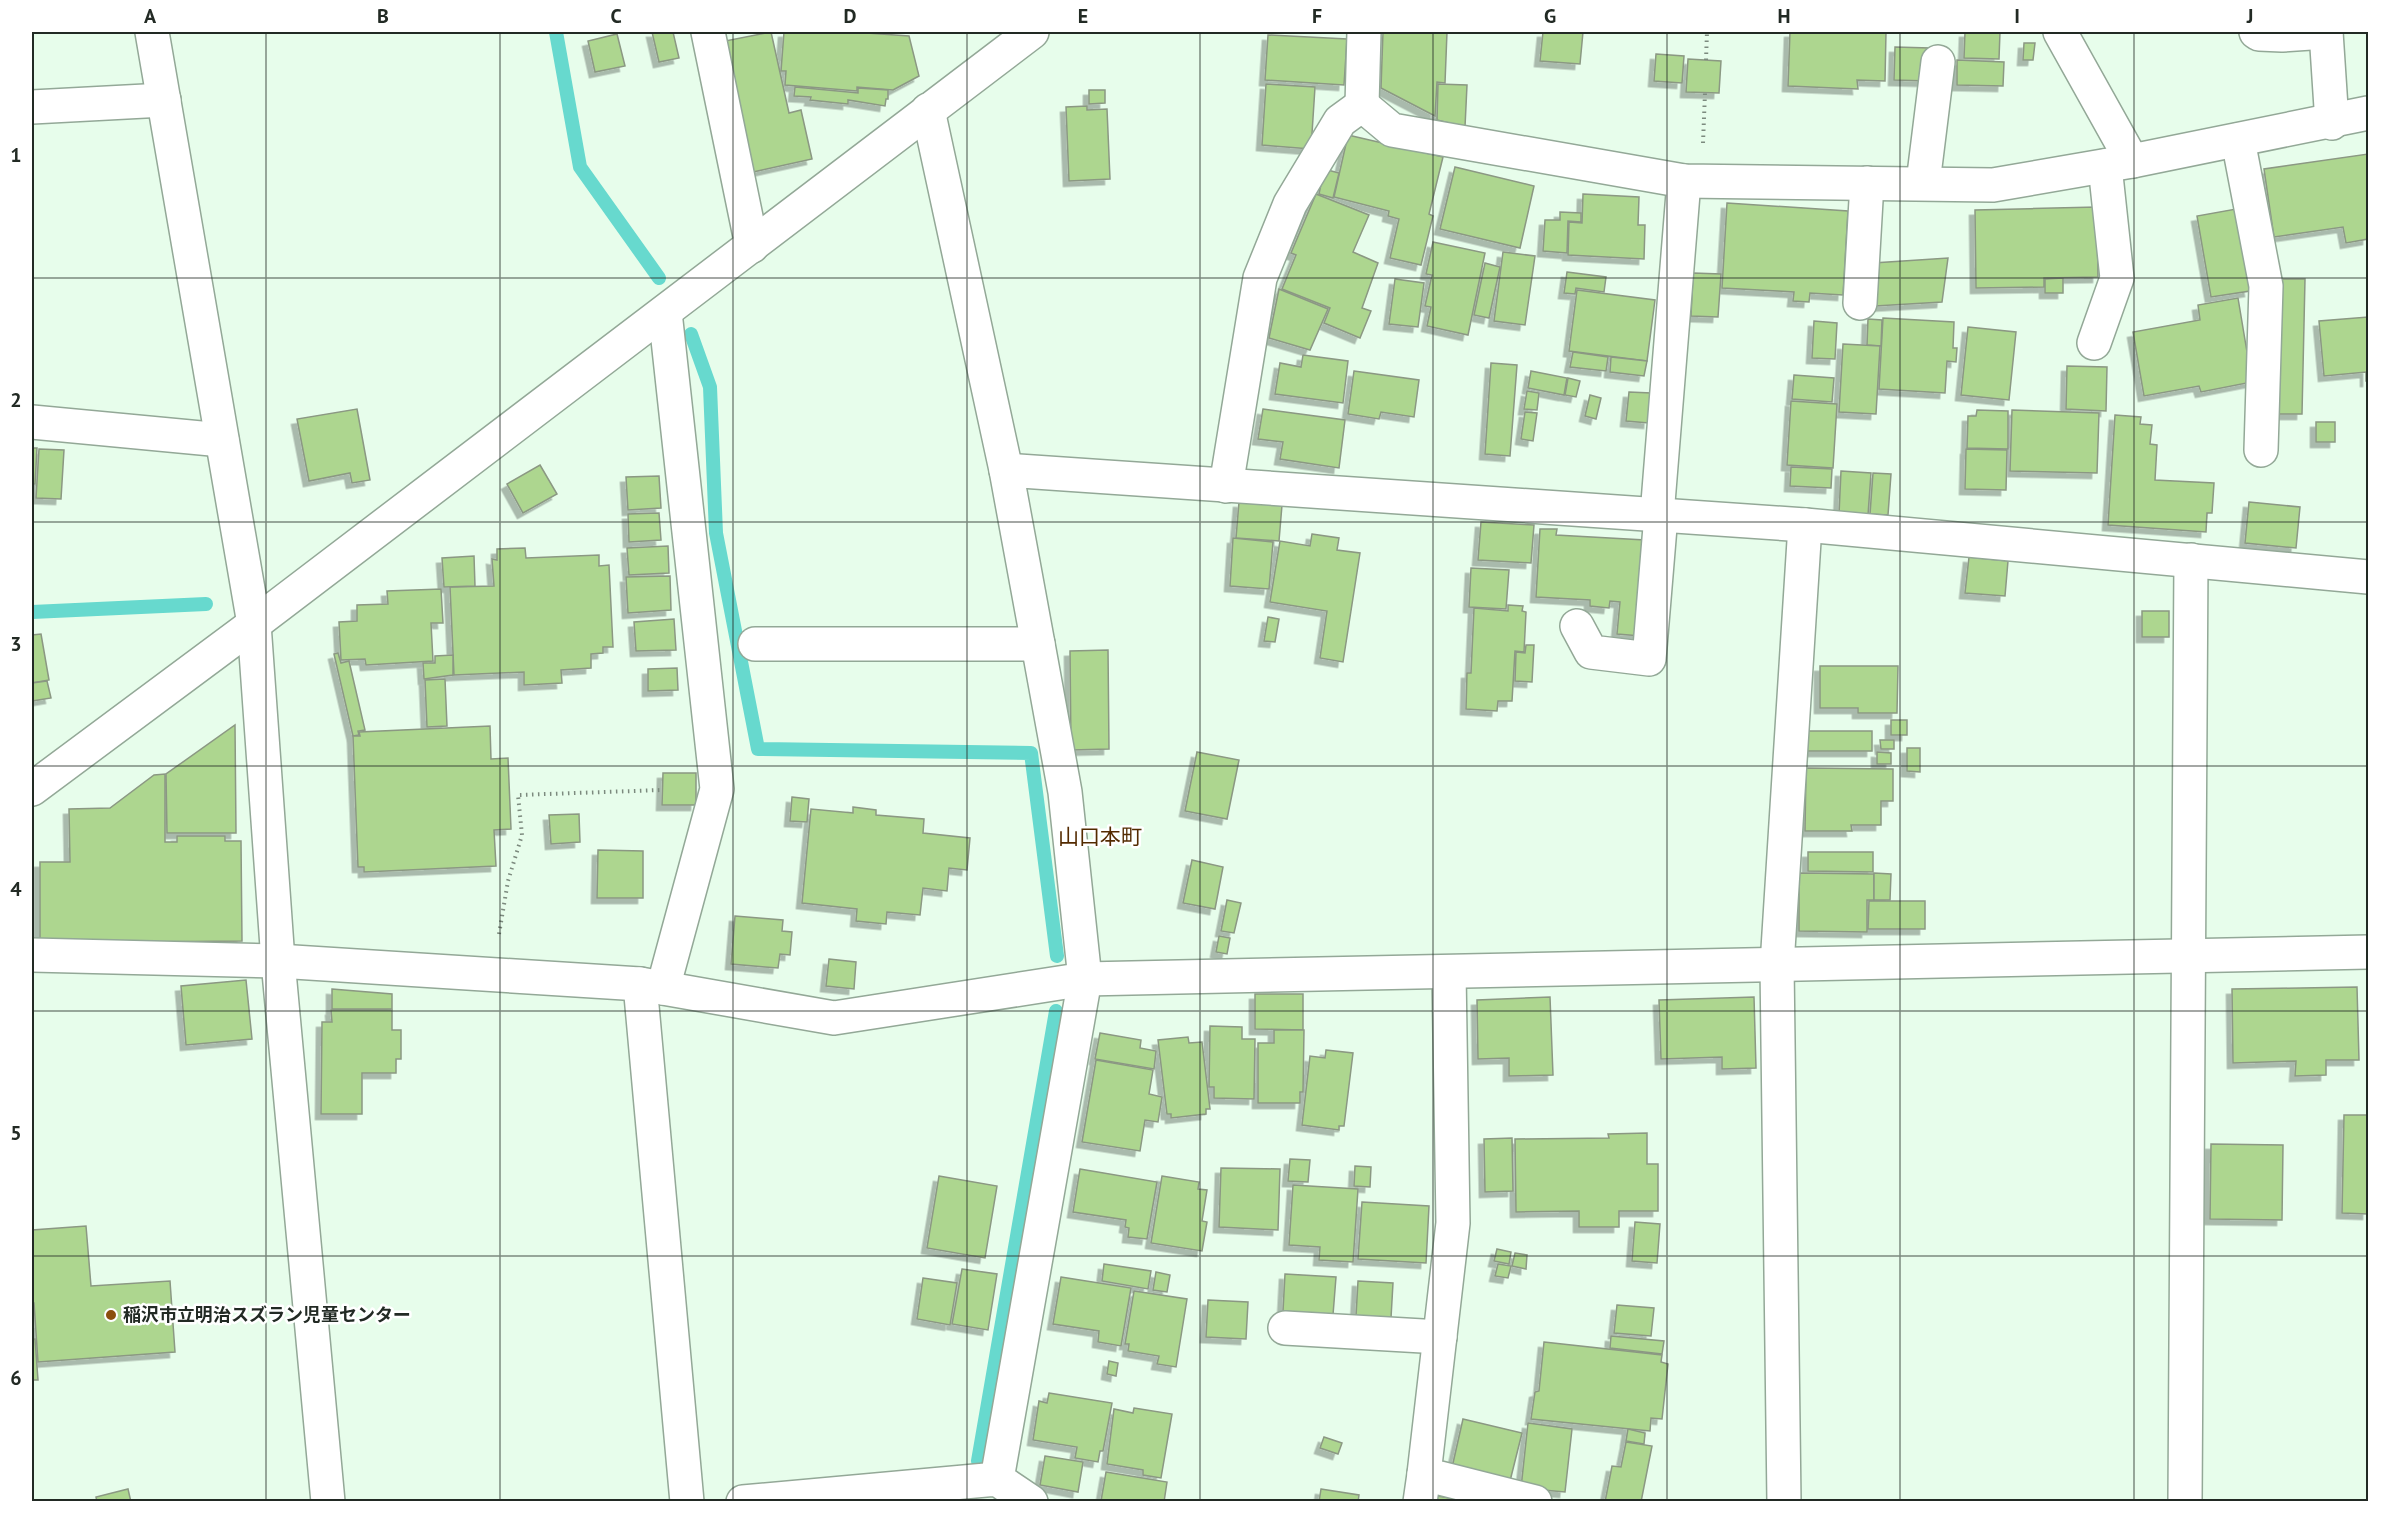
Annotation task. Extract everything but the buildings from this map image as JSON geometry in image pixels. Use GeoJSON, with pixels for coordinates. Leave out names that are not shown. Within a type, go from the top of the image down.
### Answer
{"type":"FeatureCollection","features":[{"type":"Feature","properties":{"kind":"street"},"geometry":{"type":"LineString","coordinates":[[152,32],[254,624],[278,961],[328,1502]]}},
{"type":"Feature","properties":{"kind":"street"},"geometry":{"type":"LineString","coordinates":[[708,32],[753,246]]}},
{"type":"Feature","properties":{"kind":"street"},"geometry":{"type":"LineString","coordinates":[[32,789],[254,624],[1032,32]]}},
{"type":"Feature","properties":{"kind":"street"},"geometry":{"type":"LineString","coordinates":[[1362,105],[1364,32]]}},
{"type":"Feature","properties":{"kind":"street"},"geometry":{"type":"LineString","coordinates":[[2060,32],[2118,163],[2117,278],[2094,343]]}},
{"type":"Feature","properties":{"kind":"street"},"geometry":{"type":"LineString","coordinates":[[2256,32],[2282,35],[2326,32],[2332,123]]}},
{"type":"Feature","properties":{"kind":"street"},"geometry":{"type":"LineString","coordinates":[[1923,183],[1938,62]]}},
{"type":"Feature","properties":{"kind":"street"},"geometry":{"type":"LineString","coordinates":[[32,107],[164,100]]}},
{"type":"Feature","properties":{"kind":"street"},"geometry":{"type":"LineString","coordinates":[[1362,105],[1392,130],[1693,181],[1994,185],[2332,123],[2368,113]]}},
{"type":"Feature","properties":{"kind":"street"},"geometry":{"type":"LineString","coordinates":[[1226,486],[1260,278],[1290,204],[1340,121],[1362,105]]}},
{"type":"Feature","properties":{"kind":"street"},"geometry":{"type":"LineString","coordinates":[[928,110],[1006,470],[1065,792],[1085,979],[997,1479]]}},
{"type":"Feature","properties":{"kind":"street"},"geometry":{"type":"LineString","coordinates":[[2238,140],[2266,286],[2261,450]]}},
{"type":"Feature","properties":{"kind":"street"},"geometry":{"type":"LineString","coordinates":[[1576,626],[1591,652],[1649,659],[1659,515],[1693,181]]}},
{"type":"Feature","properties":{"kind":"street"},"geometry":{"type":"LineString","coordinates":[[1860,303],[1867,183]]}},
{"type":"Feature","properties":{"kind":"street"},"geometry":{"type":"LineString","coordinates":[[665,312],[717,789],[651,986],[687,1502]]}},
{"type":"Feature","properties":{"kind":"street"},"geometry":{"type":"LineString","coordinates":[[32,422],[222,440]]}},
{"type":"Feature","properties":{"kind":"street"},"geometry":{"type":"LineString","coordinates":[[1006,470],[1805,525],[2368,577]]}},
{"type":"Feature","properties":{"kind":"street"},"geometry":{"type":"LineString","coordinates":[[1784,1502],[1777,965],[1805,525]]}},
{"type":"Feature","properties":{"kind":"street"},"geometry":{"type":"LineString","coordinates":[[2185,1502],[2191,560]]}},
{"type":"Feature","properties":{"kind":"street"},"geometry":{"type":"LineString","coordinates":[[755,644],[1038,644]]}},
{"type":"Feature","properties":{"kind":"street"},"geometry":{"type":"LineString","coordinates":[[32,955],[278,961],[651,986],[834,1018],[1085,979],[2368,952]]}},
{"type":"Feature","properties":{"kind":"street"},"geometry":{"type":"LineString","coordinates":[[1449,972],[1453,1223],[1422,1488],[1535,1502]]}},
{"type":"Feature","properties":{"kind":"street"},"geometry":{"type":"LineString","coordinates":[[1286,1328],[1440,1337]]}},
{"type":"Feature","properties":{"kind":"street"},"geometry":{"type":"LineString","coordinates":[[742,1502],[997,1479],[1031,1502]]}},
{"type":"Feature","properties":{"kind":"path"},"geometry":{"type":"LineString","coordinates":[[1706,60],[1707,32]]}},
{"type":"Feature","properties":{"kind":"path"},"geometry":{"type":"LineString","coordinates":[[1693,181],[1705,93]]}},
{"type":"Feature","properties":{"kind":"path"},"geometry":{"type":"LineString","coordinates":[[492,975],[508,881],[522,835],[518,795],[663,790]]}},
{"type":"Feature","properties":{"kind":"waterway"},"geometry":{"type":"LineString","coordinates":[[556,32],[580,167],[659,278]]}},
{"type":"Feature","properties":{"kind":"waterway"},"geometry":{"type":"LineString","coordinates":[[691,334],[710,387],[716,533],[758,749],[1031,753],[1057,956]]}},
{"type":"Feature","properties":{"kind":"waterway"},"geometry":{"type":"LineString","coordinates":[[32,612],[206,604]]}},
{"type":"Feature","properties":{"kind":"waterway"},"geometry":{"type":"LineString","coordinates":[[978,1461],[1056,1011]]}},
{"type":"Feature","properties":{"kind":"place","name":"稲沢市立明治スズラン児童センター"},"geometry":{"type":"Point","coordinates":[111,1315]}},
{"type":"Feature","properties":{"kind":"district","name":"山口本町"},"geometry":{"type":"Point","coordinates":[1100,837]}}]}
